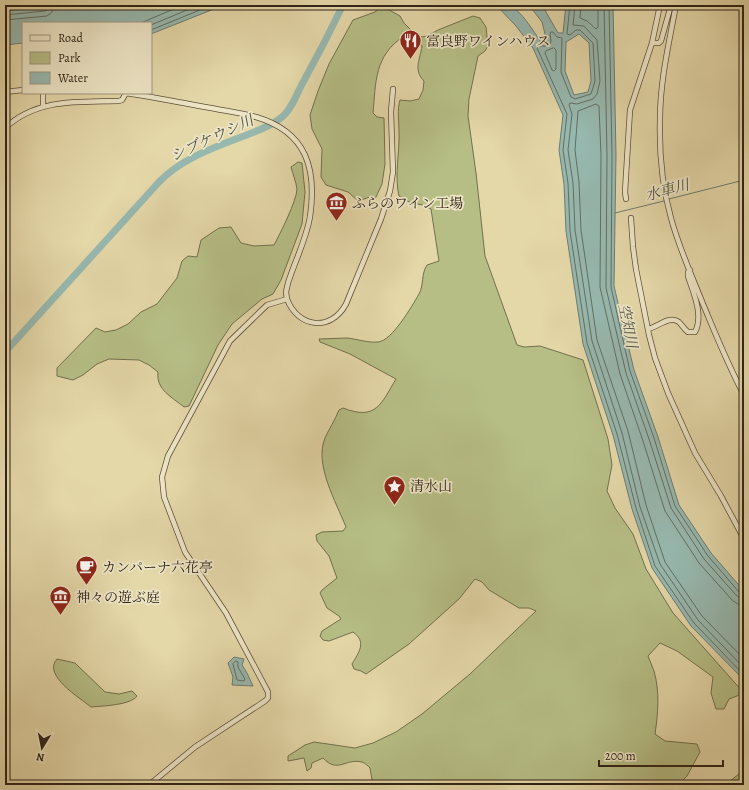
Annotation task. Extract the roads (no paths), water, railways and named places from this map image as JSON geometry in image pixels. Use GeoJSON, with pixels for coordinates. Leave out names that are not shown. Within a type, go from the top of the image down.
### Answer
{"type":"FeatureCollection","features":[{"type":"Feature","properties":{"kind":"street"},"geometry":{"type":"LineString","coordinates":[[626,199],[625,192],[629,117],[652,43],[660,5]]}},
{"type":"Feature","properties":{"kind":"street"},"geometry":{"type":"LineString","coordinates":[[652,43],[657,44],[661,41],[671,5]]}},
{"type":"Feature","properties":{"kind":"street"},"geometry":{"type":"LineString","coordinates":[[676,5],[663,78],[660,119],[662,172],[668,206],[675,232],[728,362],[744,395]]}},
{"type":"Feature","properties":{"kind":"street"},"geometry":{"type":"LineString","coordinates":[[130,94],[257,117],[274,124],[296,140],[306,156],[310,172],[311,190],[309,224],[286,292],[287,299],[292,310],[304,320],[314,323],[324,322],[334,318],[341,312],[346,304],[381,219],[390,191],[393,172],[391,110],[393,89]]}},
{"type":"Feature","properties":{"kind":"street"},"geometry":{"type":"LineString","coordinates":[[5,92],[22,90]]}},
{"type":"Feature","properties":{"kind":"street"},"geometry":{"type":"LineString","coordinates":[[43,94],[43,106]]}},
{"type":"Feature","properties":{"kind":"street"},"geometry":{"type":"LineString","coordinates":[[5,128],[15,120],[43,106],[70,103],[120,101],[125,94]]}},
{"type":"Feature","properties":{"kind":"street"},"geometry":{"type":"LineString","coordinates":[[630,218],[633,248],[655,358],[678,417],[695,453],[744,538]]}},
{"type":"Feature","properties":{"kind":"street"},"geometry":{"type":"LineString","coordinates":[[648,329],[669,320],[673,320],[677,321],[688,332],[695,332],[698,320],[698,310],[688,276],[688,272],[690,270]]}},
{"type":"Feature","properties":{"kind":"street"},"geometry":{"type":"LineString","coordinates":[[149,785],[195,748],[268,698],[268,692],[234,628],[186,552],[164,497],[162,477],[168,456],[230,341],[267,306],[287,299]]}},
{"type":"Feature","properties":{"kind":"water"},"geometry":{"type":"Polygon","coordinates":[[[60,5],[230,5],[219,7],[152,34],[152,22],[22,22],[22,43],[5,45],[5,11],[60,5]]]}},
{"type":"Feature","properties":{"kind":"water"},"geometry":{"type":"Polygon","coordinates":[[[496,5],[509,5],[514,8],[527,22],[541,42],[547,42],[542,22],[529,5],[542,5],[558,33],[563,33],[566,5],[613,5],[616,155],[614,286],[634,370],[658,437],[679,505],[711,553],[744,591],[744,680],[691,626],[652,568],[632,509],[613,435],[583,344],[566,231],[564,184],[559,150],[563,115],[533,48],[516,26],[496,5]],[[579,34],[566,42],[565,71],[574,95],[588,92],[591,81],[589,43],[579,34]]]}},
{"type":"Feature","properties":{"kind":"water"},"geometry":{"type":"Polygon","coordinates":[[[234,657],[244,659],[242,665],[253,686],[232,685],[233,677],[228,663],[234,657]]]}},
{"type":"Feature","properties":{"kind":"waterway","name":"シブケウシ川"},"geometry":{"type":"LineString","coordinates":[[5,352],[159,182],[168,174],[199,154],[264,128],[278,120],[288,111],[343,5]]}},
{"type":"Feature","properties":{"kind":"waterway","name":"水車川"},"geometry":{"type":"LineString","coordinates":[[669,199],[744,180]]}},
{"type":"Feature","properties":{"kind":"waterway","name":"水車川"},"geometry":{"type":"LineString","coordinates":[[615,213],[664,201]]}},
{"type":"Feature","properties":{"kind":"place","name":"富良野ワインハウス"},"geometry":{"type":"Point","coordinates":[410,60]}},
{"type":"Feature","properties":{"kind":"place","name":"ふらのワイン工場"},"geometry":{"type":"Point","coordinates":[336,222]}},
{"type":"Feature","properties":{"kind":"place","name":"清水山"},"geometry":{"type":"Point","coordinates":[395,506]}},
{"type":"Feature","properties":{"kind":"place","name":"カンパーナ六花亭"},"geometry":{"type":"Point","coordinates":[86,586]}},
{"type":"Feature","properties":{"kind":"place","name":"神々の遊ぶ庭"},"geometry":{"type":"Point","coordinates":[61,616]}},
{"type":"Feature","properties":{"kind":"water label","name":"空知川"},"geometry":{"type":"Point","coordinates":[628,326]}}]}
